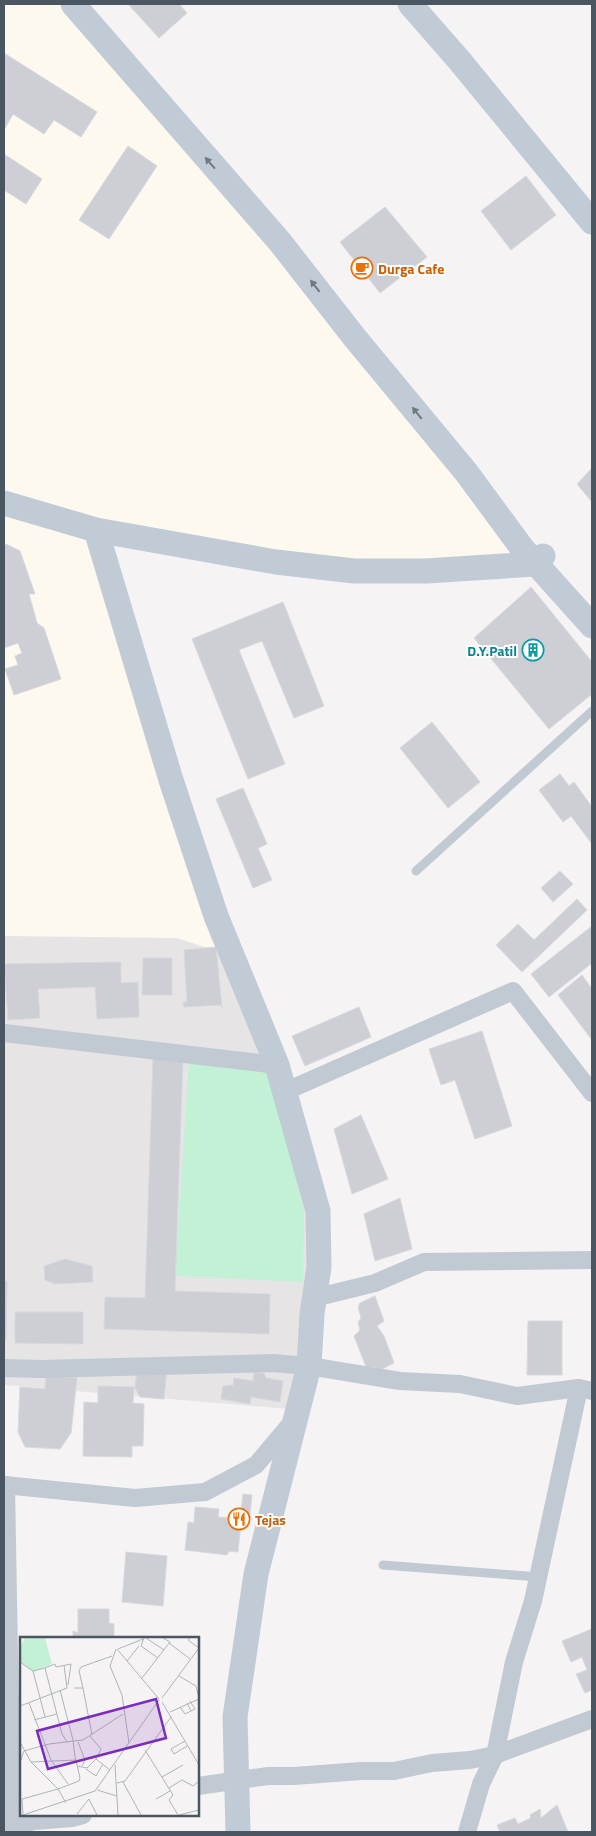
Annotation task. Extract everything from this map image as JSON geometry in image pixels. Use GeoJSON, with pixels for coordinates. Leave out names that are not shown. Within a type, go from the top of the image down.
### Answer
{"type":"FeatureCollection","features":[{"type":"Feature","properties":{"kind":"street"},"geometry":{"type":"LineString","coordinates":[[73,4],[280,242],[361,345],[466,472],[541,559],[592,607]]}},
{"type":"Feature","properties":{"kind":"street"},"geometry":{"type":"LineString","coordinates":[[96,4],[116,32],[296,235],[439,415],[541,559],[592,626]]}},
{"type":"Feature","properties":{"kind":"street"},"geometry":{"type":"LineString","coordinates":[[410,4],[459,60],[592,222]]}},
{"type":"Feature","properties":{"kind":"street"},"geometry":{"type":"LineString","coordinates":[[4,503],[96,530],[276,562],[354,571],[426,571],[541,559]]}},
{"type":"Feature","properties":{"kind":"street"},"geometry":{"type":"LineString","coordinates":[[96,530],[171,780],[210,898],[277,1065],[318,1211],[319,1267],[314,1298],[309,1366],[256,1574],[244,1645],[235,1717],[238,1832]]}},
{"type":"Feature","properties":{"kind":"street"},"geometry":{"type":"LineString","coordinates":[[284,1092],[513,991],[592,1093]]}},
{"type":"Feature","properties":{"kind":"street"},"geometry":{"type":"LineString","coordinates":[[4,1033],[277,1065]]}},
{"type":"Feature","properties":{"kind":"street"},"geometry":{"type":"LineString","coordinates":[[314,1298],[375,1283],[424,1262],[592,1260]]}},
{"type":"Feature","properties":{"kind":"street"},"geometry":{"type":"LineString","coordinates":[[4,1368],[41,1369],[272,1363],[309,1366],[400,1381],[460,1384],[517,1396],[586,1389],[539,1577],[514,1662],[495,1755],[481,1784],[467,1832]]}},
{"type":"Feature","properties":{"kind":"street"},"geometry":{"type":"LineString","coordinates":[[79,1816],[34,1820],[8,1826],[5,1485],[135,1498],[205,1492],[256,1465],[294,1420]]}},
{"type":"Feature","properties":{"kind":"street"},"geometry":{"type":"LineString","coordinates":[[199,1786],[238,1779],[361,1770],[394,1771],[432,1763],[470,1760],[495,1755],[592,1719]]}},
{"type":"Feature","properties":{"kind":"lane"},"geometry":{"type":"LineString","coordinates":[[416,872],[592,711]]}},
{"type":"Feature","properties":{"kind":"lane"},"geometry":{"type":"LineString","coordinates":[[383,1565],[539,1577]]}},
{"type":"Feature","properties":{"kind":"shaded area"},"geometry":{"type":"Polygon","coordinates":[[[4,4],[79,4],[535,557],[366,565],[182,537],[4,496],[4,4]]]}},
{"type":"Feature","properties":{"kind":"shaded area"},"geometry":{"type":"Polygon","coordinates":[[[4,513],[94,540],[230,965],[4,938],[4,513]]]}},
{"type":"Feature","properties":{"kind":"shaded area"},"geometry":{"type":"Polygon","coordinates":[[[4,936],[177,938],[225,954],[307,1197],[312,1266],[290,1409],[4,1385],[4,936]]]}},
{"type":"Feature","properties":{"kind":"green space"},"geometry":{"type":"Polygon","coordinates":[[[189,1061],[268,1064],[304,1212],[303,1282],[175,1276],[189,1061]]]}},
{"type":"Feature","properties":{"kind":"building"},"geometry":{"type":"Polygon","coordinates":[[[128,4],[179,4],[187,13],[159,38],[128,4]]]}},
{"type":"Feature","properties":{"kind":"building"},"geometry":{"type":"Polygon","coordinates":[[[4,53],[97,112],[81,137],[54,120],[44,134],[13,114],[4,130],[4,53]]]}},
{"type":"Feature","properties":{"kind":"building"},"geometry":{"type":"Polygon","coordinates":[[[128,146],[157,166],[109,239],[79,220],[128,146]]]}},
{"type":"Feature","properties":{"kind":"building"},"geometry":{"type":"Polygon","coordinates":[[[4,154],[42,179],[26,204],[4,190],[4,154]]]}},
{"type":"Feature","properties":{"kind":"building"},"geometry":{"type":"Polygon","coordinates":[[[526,176],[556,215],[511,250],[481,211],[526,176]]]}},
{"type":"Feature","properties":{"kind":"building"},"geometry":{"type":"Polygon","coordinates":[[[385,207],[427,257],[380,293],[340,242],[385,207]]]}},
{"type":"Feature","properties":{"kind":"building"},"geometry":{"type":"Polygon","coordinates":[[[592,468],[592,502],[577,484],[592,468]]]}},
{"type":"Feature","properties":{"kind":"building"},"geometry":{"type":"Polygon","coordinates":[[[6,544],[20,551],[35,594],[29,594],[37,623],[44,628],[61,679],[14,695],[5,669],[18,665],[15,656],[22,653],[18,643],[4,648],[4,545],[6,544]]]}},
{"type":"Feature","properties":{"kind":"building","name":"D.Y.Patil"},"geometry":{"type":"Polygon","coordinates":[[[531,587],[592,662],[592,694],[549,729],[474,638],[531,587]]]}},
{"type":"Feature","properties":{"kind":"building"},"geometry":{"type":"Polygon","coordinates":[[[283,602],[324,706],[294,718],[262,641],[239,650],[285,764],[248,779],[192,639],[283,602]]]}},
{"type":"Feature","properties":{"kind":"building"},"geometry":{"type":"Polygon","coordinates":[[[432,722],[480,782],[448,808],[400,748],[432,722]]]}},
{"type":"Feature","properties":{"kind":"building"},"geometry":{"type":"Polygon","coordinates":[[[560,774],[569,786],[574,782],[592,807],[592,844],[571,816],[563,822],[539,790],[560,774]]]}},
{"type":"Feature","properties":{"kind":"building"},"geometry":{"type":"Polygon","coordinates":[[[243,788],[267,844],[258,848],[272,880],[253,888],[216,799],[243,788]]]}},
{"type":"Feature","properties":{"kind":"building"},"geometry":{"type":"Polygon","coordinates":[[[560,871],[573,884],[553,902],[541,888],[560,871]]]}},
{"type":"Feature","properties":{"kind":"building"},"geometry":{"type":"Polygon","coordinates":[[[577,899],[587,910],[522,972],[496,945],[518,924],[534,940],[577,899]]]}},
{"type":"Feature","properties":{"kind":"building"},"geometry":{"type":"Polygon","coordinates":[[[592,926],[592,963],[549,997],[531,974],[592,926]]]}},
{"type":"Feature","properties":{"kind":"building"},"geometry":{"type":"Polygon","coordinates":[[[216,947],[222,1008],[221,1005],[184,1007],[183,1002],[187,1002],[184,950],[216,947]]]}},
{"type":"Feature","properties":{"kind":"building"},"geometry":{"type":"Polygon","coordinates":[[[143,958],[172,958],[172,995],[142,995],[143,958]]]}},
{"type":"Feature","properties":{"kind":"building"},"geometry":{"type":"Polygon","coordinates":[[[121,962],[121,983],[138,982],[139,1017],[97,1019],[95,987],[38,989],[40,1018],[8,1020],[4,964],[121,962]]]}},
{"type":"Feature","properties":{"kind":"building"},"geometry":{"type":"Polygon","coordinates":[[[582,975],[592,989],[592,1040],[558,995],[582,975]]]}},
{"type":"Feature","properties":{"kind":"building"},"geometry":{"type":"Polygon","coordinates":[[[359,1007],[371,1037],[305,1066],[292,1036],[359,1007]]]}},
{"type":"Feature","properties":{"kind":"building"},"geometry":{"type":"Polygon","coordinates":[[[482,1031],[512,1126],[475,1139],[455,1080],[441,1085],[429,1049],[482,1031]]]}},
{"type":"Feature","properties":{"kind":"building"},"geometry":{"type":"Polygon","coordinates":[[[153,1057],[183,1058],[175,1291],[270,1294],[269,1334],[104,1329],[105,1297],[145,1298],[153,1057]]]}},
{"type":"Feature","properties":{"kind":"building"},"geometry":{"type":"Polygon","coordinates":[[[361,1115],[388,1179],[352,1194],[334,1129],[361,1115]]]}},
{"type":"Feature","properties":{"kind":"building"},"geometry":{"type":"Polygon","coordinates":[[[400,1198],[412,1249],[375,1261],[364,1214],[400,1198]]]}},
{"type":"Feature","properties":{"kind":"building"},"geometry":{"type":"Polygon","coordinates":[[[65,1259],[92,1266],[93,1282],[55,1284],[45,1280],[44,1266],[65,1259]]]}},
{"type":"Feature","properties":{"kind":"building"},"geometry":{"type":"Polygon","coordinates":[[[4,1281],[7,1281],[6,1341],[4,1341],[4,1281]]]}},
{"type":"Feature","properties":{"kind":"building"},"geometry":{"type":"Polygon","coordinates":[[[375,1296],[384,1321],[377,1326],[384,1336],[394,1363],[378,1371],[375,1367],[367,1369],[354,1336],[360,1330],[358,1322],[361,1318],[358,1307],[360,1303],[375,1296]]]}},
{"type":"Feature","properties":{"kind":"building"},"geometry":{"type":"Polygon","coordinates":[[[15,1312],[83,1312],[83,1344],[15,1343],[15,1312]]]}},
{"type":"Feature","properties":{"kind":"building"},"geometry":{"type":"Polygon","coordinates":[[[528,1321],[562,1321],[562,1375],[527,1375],[528,1321]]]}},
{"type":"Feature","properties":{"kind":"building"},"geometry":{"type":"Polygon","coordinates":[[[167,1369],[164,1399],[140,1397],[135,1388],[137,1371],[167,1369]]]}},
{"type":"Feature","properties":{"kind":"building"},"geometry":{"type":"Polygon","coordinates":[[[58,1371],[65,1377],[77,1378],[71,1433],[60,1449],[25,1447],[18,1432],[20,1387],[45,1389],[46,1378],[58,1371]]]}},
{"type":"Feature","properties":{"kind":"building"},"geometry":{"type":"Polygon","coordinates":[[[254,1372],[264,1373],[266,1378],[283,1381],[280,1402],[251,1397],[250,1404],[221,1399],[223,1386],[233,1385],[234,1378],[253,1381],[254,1372]]]}},
{"type":"Feature","properties":{"kind":"building"},"geometry":{"type":"Polygon","coordinates":[[[98,1386],[134,1387],[133,1403],[144,1404],[143,1446],[132,1446],[132,1457],[83,1456],[84,1402],[98,1403],[98,1386]]]}},
{"type":"Feature","properties":{"kind":"building"},"geometry":{"type":"Polygon","coordinates":[[[243,1494],[252,1495],[250,1514],[242,1513],[238,1552],[229,1551],[227,1555],[185,1550],[188,1522],[194,1523],[195,1507],[219,1509],[218,1517],[240,1519],[243,1494]]]}},
{"type":"Feature","properties":{"kind":"building"},"geometry":{"type":"Polygon","coordinates":[[[126,1552],[167,1556],[163,1606],[122,1602],[126,1552]]]}},
{"type":"Feature","properties":{"kind":"building"},"geometry":{"type":"Polygon","coordinates":[[[78,1609],[109,1609],[109,1623],[114,1624],[114,1637],[73,1637],[73,1631],[78,1633],[78,1609]]]}},
{"type":"Feature","properties":{"kind":"building"},"geometry":{"type":"Polygon","coordinates":[[[592,1629],[592,1690],[585,1693],[576,1674],[587,1670],[582,1657],[571,1662],[562,1641],[592,1629]]]}},
{"type":"Feature","properties":{"kind":"building"},"geometry":{"type":"Polygon","coordinates":[[[557,1805],[568,1832],[500,1832],[497,1825],[515,1818],[518,1824],[531,1818],[530,1815],[540,1809],[541,1818],[557,1805]]]}},
{"type":"Feature","properties":{"kind":"place","name":"Durga Cafe"},"geometry":{"type":"Point","coordinates":[362,268]}},
{"type":"Feature","properties":{"kind":"place","name":"D.Y.Patil"},"geometry":{"type":"Point","coordinates":[533,650]}},
{"type":"Feature","properties":{"kind":"place","name":"Tejas"},"geometry":{"type":"Point","coordinates":[239,1519]}}]}
